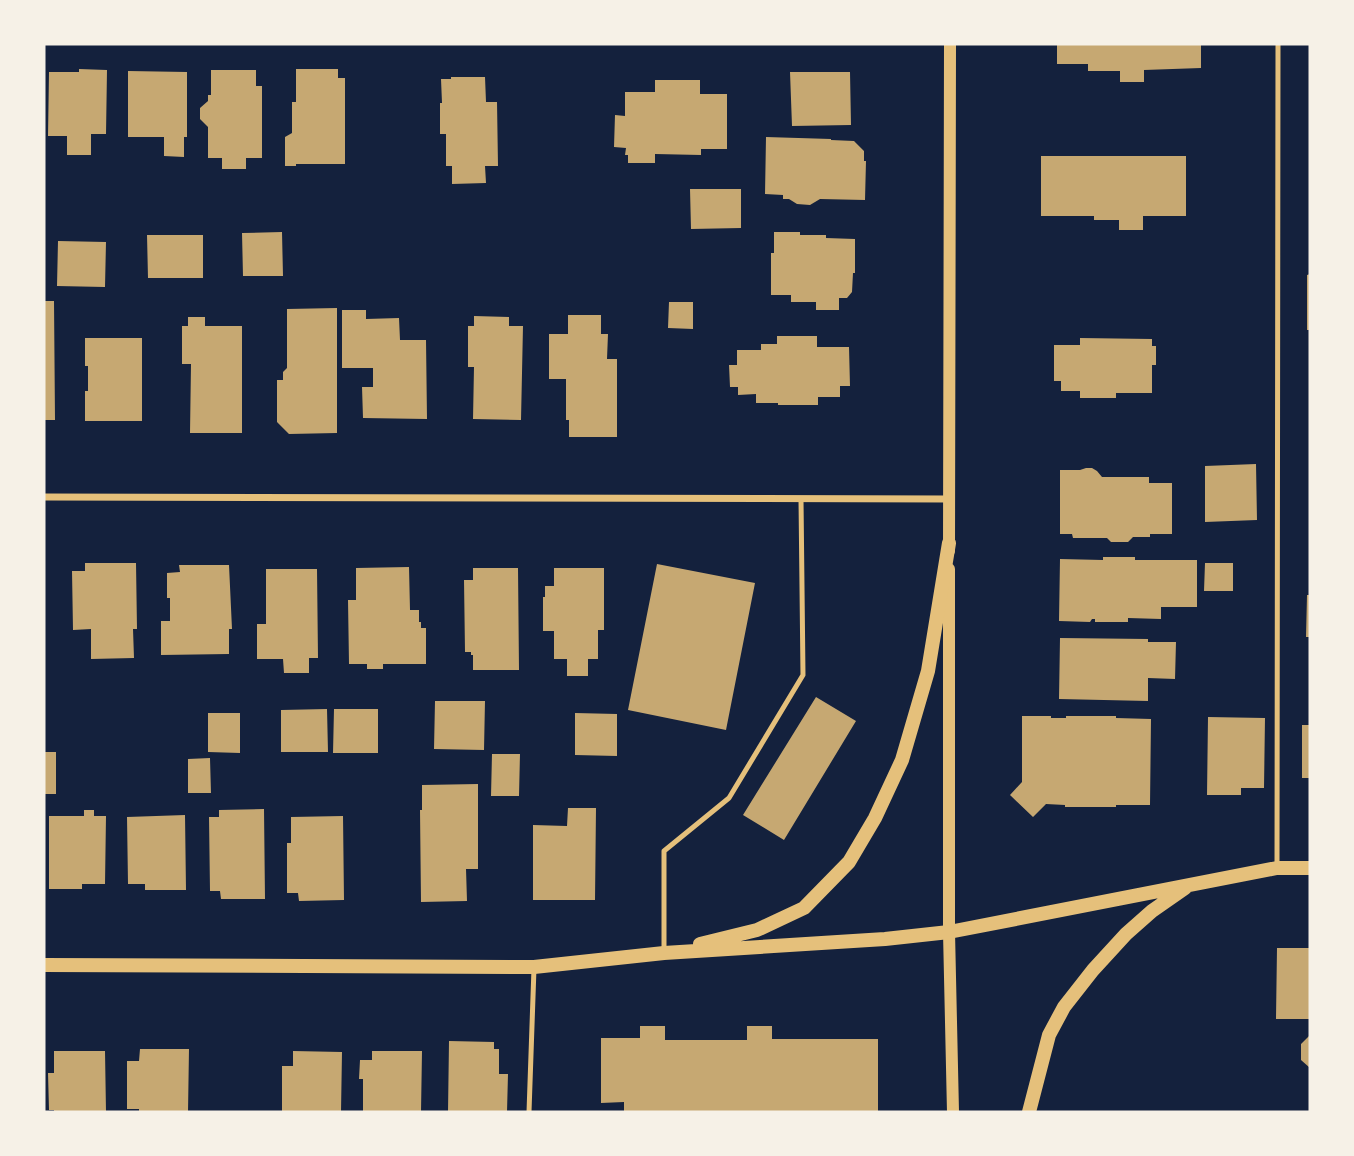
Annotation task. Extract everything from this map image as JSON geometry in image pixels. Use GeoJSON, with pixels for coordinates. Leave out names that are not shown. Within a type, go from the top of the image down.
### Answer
{"type":"FeatureCollection","features":[{"type":"Feature","properties":{"kind":"main road"},"geometry":{"type":"LineString","coordinates":[[664,953],[757,930],[804,908],[849,862],[875,818],[902,760],[928,671],[949,543]]}},
{"type":"Feature","properties":{"kind":"main road"},"geometry":{"type":"LineString","coordinates":[[44,965],[534,967],[664,953],[885,939],[949,932],[1277,868],[1310,868]]}},
{"type":"Feature","properties":{"kind":"main road"},"geometry":{"type":"LineString","coordinates":[[1029,1112],[1049,1035],[1064,1007],[1126,934],[1152,911],[1189,885]]}},
{"type":"Feature","properties":{"kind":"street"},"geometry":{"type":"LineString","coordinates":[[950,44],[949,932],[953,1112]]}},
{"type":"Feature","properties":{"kind":"street"},"geometry":{"type":"LineString","coordinates":[[44,497],[949,499]]}},
{"type":"Feature","properties":{"kind":"lane"},"geometry":{"type":"LineString","coordinates":[[1277,868],[1278,44]]}},
{"type":"Feature","properties":{"kind":"lane"},"geometry":{"type":"LineString","coordinates":[[664,953],[664,851],[729,798],[803,675],[801,499]]}},
{"type":"Feature","properties":{"kind":"lane"},"geometry":{"type":"LineString","coordinates":[[530,1112],[534,967]]}},
{"type":"Feature","properties":{"kind":"building"},"geometry":{"type":"Polygon","coordinates":[[[1057,44],[1201,44],[1201,68],[1144,70],[1144,82],[1120,82],[1120,71],[1088,71],[1088,64],[1057,64],[1057,44]]]}},
{"type":"Feature","properties":{"kind":"building"},"geometry":{"type":"Polygon","coordinates":[[[79,69],[107,70],[106,134],[91,134],[91,155],[67,155],[67,136],[48,136],[49,72],[79,72],[79,69]]]}},
{"type":"Feature","properties":{"kind":"building"},"geometry":{"type":"Polygon","coordinates":[[[296,69],[338,69],[338,78],[345,78],[345,164],[285,166],[285,137],[292,133],[292,102],[296,102],[296,69]]]}},
{"type":"Feature","properties":{"kind":"building"},"geometry":{"type":"Polygon","coordinates":[[[211,70],[256,70],[256,86],[262,86],[262,158],[246,158],[246,169],[222,169],[222,158],[208,158],[208,127],[200,119],[200,108],[208,101],[208,95],[211,95],[211,70]]]}},
{"type":"Feature","properties":{"kind":"building"},"geometry":{"type":"Polygon","coordinates":[[[128,71],[187,72],[187,137],[184,137],[184,157],[164,156],[164,137],[128,137],[128,71]]]}},
{"type":"Feature","properties":{"kind":"building"},"geometry":{"type":"Polygon","coordinates":[[[790,72],[850,72],[851,125],[792,126],[790,72]]]}},
{"type":"Feature","properties":{"kind":"building"},"geometry":{"type":"Polygon","coordinates":[[[485,77],[486,102],[497,102],[498,166],[485,166],[486,183],[452,184],[452,166],[446,166],[446,134],[440,134],[441,79],[485,77]]]}},
{"type":"Feature","properties":{"kind":"building"},"geometry":{"type":"Polygon","coordinates":[[[655,80],[700,80],[700,94],[727,94],[727,149],[701,149],[701,155],[655,154],[655,163],[628,163],[626,148],[614,147],[615,115],[625,116],[625,92],[655,92],[655,80]]]}},
{"type":"Feature","properties":{"kind":"building"},"geometry":{"type":"Polygon","coordinates":[[[766,137],[854,141],[864,151],[866,161],[865,200],[820,199],[810,205],[783,199],[783,195],[765,194],[766,137]]]}},
{"type":"Feature","properties":{"kind":"building"},"geometry":{"type":"Polygon","coordinates":[[[1041,156],[1186,156],[1186,216],[1143,216],[1143,230],[1119,230],[1119,220],[1094,220],[1094,216],[1041,216],[1041,156]]]}},
{"type":"Feature","properties":{"kind":"building"},"geometry":{"type":"Polygon","coordinates":[[[690,189],[741,189],[741,228],[691,229],[690,189]]]}},
{"type":"Feature","properties":{"kind":"building"},"geometry":{"type":"Polygon","coordinates":[[[282,232],[283,276],[243,276],[242,233],[282,232]]]}},
{"type":"Feature","properties":{"kind":"building"},"geometry":{"type":"Polygon","coordinates":[[[774,232],[800,232],[800,235],[855,239],[852,292],[847,298],[839,298],[839,310],[816,310],[816,302],[791,302],[791,295],[771,295],[774,232]]]}},
{"type":"Feature","properties":{"kind":"building"},"geometry":{"type":"Polygon","coordinates":[[[147,235],[203,235],[203,278],[148,278],[147,235]]]}},
{"type":"Feature","properties":{"kind":"building"},"geometry":{"type":"Polygon","coordinates":[[[58,241],[106,242],[105,287],[57,286],[58,241]]]}},
{"type":"Feature","properties":{"kind":"building"},"geometry":{"type":"Polygon","coordinates":[[[1310,274],[1310,330],[1307,330],[1307,275],[1310,274]]]}},
{"type":"Feature","properties":{"kind":"building"},"geometry":{"type":"Polygon","coordinates":[[[44,301],[54,301],[55,420],[44,420],[44,301]]]}},
{"type":"Feature","properties":{"kind":"building"},"geometry":{"type":"Polygon","coordinates":[[[669,302],[693,302],[693,329],[668,328],[669,302]]]}},
{"type":"Feature","properties":{"kind":"building"},"geometry":{"type":"Polygon","coordinates":[[[337,308],[337,433],[289,434],[277,422],[277,380],[283,380],[283,372],[287,368],[287,309],[337,308]]]}},
{"type":"Feature","properties":{"kind":"building"},"geometry":{"type":"Polygon","coordinates":[[[342,310],[366,310],[366,319],[399,318],[400,340],[426,340],[427,419],[363,418],[362,387],[373,387],[373,368],[342,368],[342,310]]]}},
{"type":"Feature","properties":{"kind":"building"},"geometry":{"type":"Polygon","coordinates":[[[568,315],[601,315],[601,334],[608,334],[607,359],[617,359],[617,437],[569,437],[569,420],[566,420],[566,379],[549,379],[549,334],[568,334],[568,315]]]}},
{"type":"Feature","properties":{"kind":"building"},"geometry":{"type":"Polygon","coordinates":[[[474,316],[509,317],[509,326],[523,326],[521,420],[473,419],[474,367],[468,367],[468,326],[474,326],[474,316]]]}},
{"type":"Feature","properties":{"kind":"building"},"geometry":{"type":"Polygon","coordinates":[[[188,317],[205,317],[205,326],[242,326],[242,433],[190,433],[191,364],[182,364],[182,326],[188,326],[188,317]]]}},
{"type":"Feature","properties":{"kind":"building"},"geometry":{"type":"Polygon","coordinates":[[[777,336],[817,336],[817,347],[849,347],[850,386],[840,386],[840,397],[818,397],[818,405],[756,403],[756,394],[738,395],[738,387],[730,387],[729,365],[737,365],[737,350],[761,350],[761,344],[777,344],[777,336]]]}},
{"type":"Feature","properties":{"kind":"building"},"geometry":{"type":"Polygon","coordinates":[[[85,338],[142,338],[142,421],[85,421],[88,366],[85,366],[85,338]]]}},
{"type":"Feature","properties":{"kind":"building"},"geometry":{"type":"Polygon","coordinates":[[[1080,338],[1152,339],[1152,346],[1156,346],[1156,365],[1152,365],[1152,393],[1116,393],[1116,398],[1080,398],[1080,391],[1061,391],[1061,381],[1054,381],[1054,345],[1080,345],[1080,338]]]}},
{"type":"Feature","properties":{"kind":"building"},"geometry":{"type":"Polygon","coordinates":[[[1256,464],[1257,520],[1205,522],[1205,466],[1256,464]]]}},
{"type":"Feature","properties":{"kind":"building"},"geometry":{"type":"Polygon","coordinates":[[[1092,468],[1102,477],[1149,477],[1149,483],[1172,483],[1172,534],[1150,534],[1150,537],[1133,537],[1128,542],[1111,542],[1107,538],[1073,538],[1072,534],[1060,534],[1060,470],[1092,468]]]}},
{"type":"Feature","properties":{"kind":"building"},"geometry":{"type":"Polygon","coordinates":[[[1103,557],[1197,560],[1197,607],[1161,607],[1161,619],[1128,618],[1128,622],[1095,622],[1095,619],[1090,622],[1059,621],[1060,559],[1103,560],[1103,557]]]}},
{"type":"Feature","properties":{"kind":"building"},"geometry":{"type":"Polygon","coordinates":[[[85,563],[136,563],[137,629],[133,629],[134,658],[91,659],[91,629],[73,630],[72,571],[85,571],[85,563]]]}},
{"type":"Feature","properties":{"kind":"building"},"geometry":{"type":"Polygon","coordinates":[[[1205,563],[1233,563],[1233,591],[1204,591],[1205,563]]]}},
{"type":"Feature","properties":{"kind":"building"},"geometry":{"type":"Polygon","coordinates":[[[657,564],[755,583],[726,730],[628,710],[657,564]]]}},
{"type":"Feature","properties":{"kind":"building"},"geometry":{"type":"Polygon","coordinates":[[[179,565],[229,565],[232,629],[229,629],[229,654],[161,655],[161,621],[170,621],[167,573],[180,572],[179,565]]]}},
{"type":"Feature","properties":{"kind":"building"},"geometry":{"type":"Polygon","coordinates":[[[409,567],[410,610],[419,610],[421,628],[426,628],[426,664],[383,664],[383,669],[367,669],[367,664],[349,664],[348,600],[356,600],[356,568],[409,567]]]}},
{"type":"Feature","properties":{"kind":"building"},"geometry":{"type":"Polygon","coordinates":[[[473,568],[518,568],[519,670],[473,670],[473,655],[471,652],[465,652],[464,580],[473,580],[473,568]]]}},
{"type":"Feature","properties":{"kind":"building"},"geometry":{"type":"Polygon","coordinates":[[[554,568],[604,568],[604,630],[598,630],[598,659],[588,659],[588,676],[567,676],[567,659],[554,659],[554,631],[543,631],[543,597],[545,586],[554,586],[554,568]]]}},
{"type":"Feature","properties":{"kind":"building"},"geometry":{"type":"Polygon","coordinates":[[[266,569],[317,569],[318,658],[309,658],[309,673],[284,673],[283,659],[257,659],[257,624],[266,624],[266,569]]]}},
{"type":"Feature","properties":{"kind":"building"},"geometry":{"type":"Polygon","coordinates":[[[1307,595],[1310,595],[1310,637],[1306,637],[1307,595]]]}},
{"type":"Feature","properties":{"kind":"building"},"geometry":{"type":"Polygon","coordinates":[[[1060,638],[1176,642],[1175,679],[1148,678],[1148,701],[1059,699],[1060,638]]]}},
{"type":"Feature","properties":{"kind":"building"},"geometry":{"type":"Polygon","coordinates":[[[816,697],[856,721],[784,840],[743,815],[816,697]]]}},
{"type":"Feature","properties":{"kind":"building"},"geometry":{"type":"Polygon","coordinates":[[[435,701],[485,701],[484,750],[434,749],[435,701]]]}},
{"type":"Feature","properties":{"kind":"building"},"geometry":{"type":"Polygon","coordinates":[[[327,709],[328,752],[281,752],[281,710],[327,709]]]}},
{"type":"Feature","properties":{"kind":"building"},"geometry":{"type":"Polygon","coordinates":[[[334,709],[378,709],[378,753],[333,753],[334,709]]]}},
{"type":"Feature","properties":{"kind":"building"},"geometry":{"type":"Polygon","coordinates":[[[208,713],[240,713],[240,753],[208,752],[208,713]]]}},
{"type":"Feature","properties":{"kind":"building"},"geometry":{"type":"Polygon","coordinates":[[[575,713],[617,714],[617,756],[575,755],[575,713]]]}},
{"type":"Feature","properties":{"kind":"building"},"geometry":{"type":"Polygon","coordinates":[[[1022,716],[1116,716],[1151,719],[1150,805],[1065,807],[1046,804],[1033,817],[1010,795],[1022,782],[1022,716]]]}},
{"type":"Feature","properties":{"kind":"building"},"geometry":{"type":"Polygon","coordinates":[[[1208,717],[1265,718],[1264,788],[1241,788],[1241,795],[1207,795],[1208,717]]]}},
{"type":"Feature","properties":{"kind":"building"},"geometry":{"type":"Polygon","coordinates":[[[1302,725],[1310,725],[1310,778],[1302,778],[1302,725]]]}},
{"type":"Feature","properties":{"kind":"building"},"geometry":{"type":"Polygon","coordinates":[[[44,752],[56,752],[56,794],[44,794],[44,752]]]}},
{"type":"Feature","properties":{"kind":"building"},"geometry":{"type":"Polygon","coordinates":[[[492,754],[520,754],[519,796],[491,796],[492,754]]]}},
{"type":"Feature","properties":{"kind":"building"},"geometry":{"type":"Polygon","coordinates":[[[210,758],[211,793],[188,793],[188,759],[210,758]]]}},
{"type":"Feature","properties":{"kind":"building"},"geometry":{"type":"Polygon","coordinates":[[[478,784],[478,869],[466,869],[467,901],[421,902],[422,785],[478,784]]]}},
{"type":"Feature","properties":{"kind":"building"},"geometry":{"type":"Polygon","coordinates":[[[568,808],[596,808],[595,900],[533,900],[533,825],[567,826],[568,808]]]}},
{"type":"Feature","properties":{"kind":"building"},"geometry":{"type":"Polygon","coordinates":[[[264,809],[265,899],[221,899],[220,891],[210,891],[209,817],[219,817],[219,810],[264,809]]]}},
{"type":"Feature","properties":{"kind":"building"},"geometry":{"type":"Polygon","coordinates":[[[84,810],[94,810],[94,816],[106,816],[105,884],[82,884],[82,889],[49,889],[49,816],[84,816],[84,810]]]}},
{"type":"Feature","properties":{"kind":"building"},"geometry":{"type":"Polygon","coordinates":[[[185,815],[186,890],[145,890],[145,884],[128,884],[127,817],[185,815]]]}},
{"type":"Feature","properties":{"kind":"building"},"geometry":{"type":"Polygon","coordinates":[[[343,816],[344,900],[299,901],[298,893],[287,893],[287,843],[291,843],[291,817],[343,816]]]}},
{"type":"Feature","properties":{"kind":"building"},"geometry":{"type":"Polygon","coordinates":[[[1277,948],[1310,948],[1310,1019],[1276,1019],[1277,948]]]}},
{"type":"Feature","properties":{"kind":"building"},"geometry":{"type":"Polygon","coordinates":[[[640,1026],[665,1026],[665,1040],[747,1040],[747,1026],[772,1026],[772,1039],[878,1039],[878,1112],[624,1112],[624,1102],[601,1103],[601,1038],[640,1038],[640,1026]]]}},
{"type":"Feature","properties":{"kind":"building"},"geometry":{"type":"Polygon","coordinates":[[[1310,1035],[1310,1068],[1301,1060],[1301,1044],[1310,1035]]]}},
{"type":"Feature","properties":{"kind":"building"},"geometry":{"type":"Polygon","coordinates":[[[449,1041],[494,1042],[494,1049],[499,1049],[499,1074],[508,1074],[507,1112],[448,1112],[449,1041]]]}},
{"type":"Feature","properties":{"kind":"building"},"geometry":{"type":"Polygon","coordinates":[[[140,1049],[189,1049],[188,1112],[139,1112],[139,1109],[127,1109],[127,1061],[139,1061],[140,1049]]]}},
{"type":"Feature","properties":{"kind":"building"},"geometry":{"type":"Polygon","coordinates":[[[54,1051],[105,1051],[106,1112],[49,1110],[48,1073],[54,1073],[54,1051]]]}},
{"type":"Feature","properties":{"kind":"building"},"geometry":{"type":"Polygon","coordinates":[[[293,1051],[342,1052],[341,1112],[282,1112],[282,1066],[293,1066],[293,1051]]]}},
{"type":"Feature","properties":{"kind":"building"},"geometry":{"type":"Polygon","coordinates":[[[372,1051],[422,1051],[421,1112],[363,1112],[360,1060],[372,1060],[372,1051]]]}}]}
